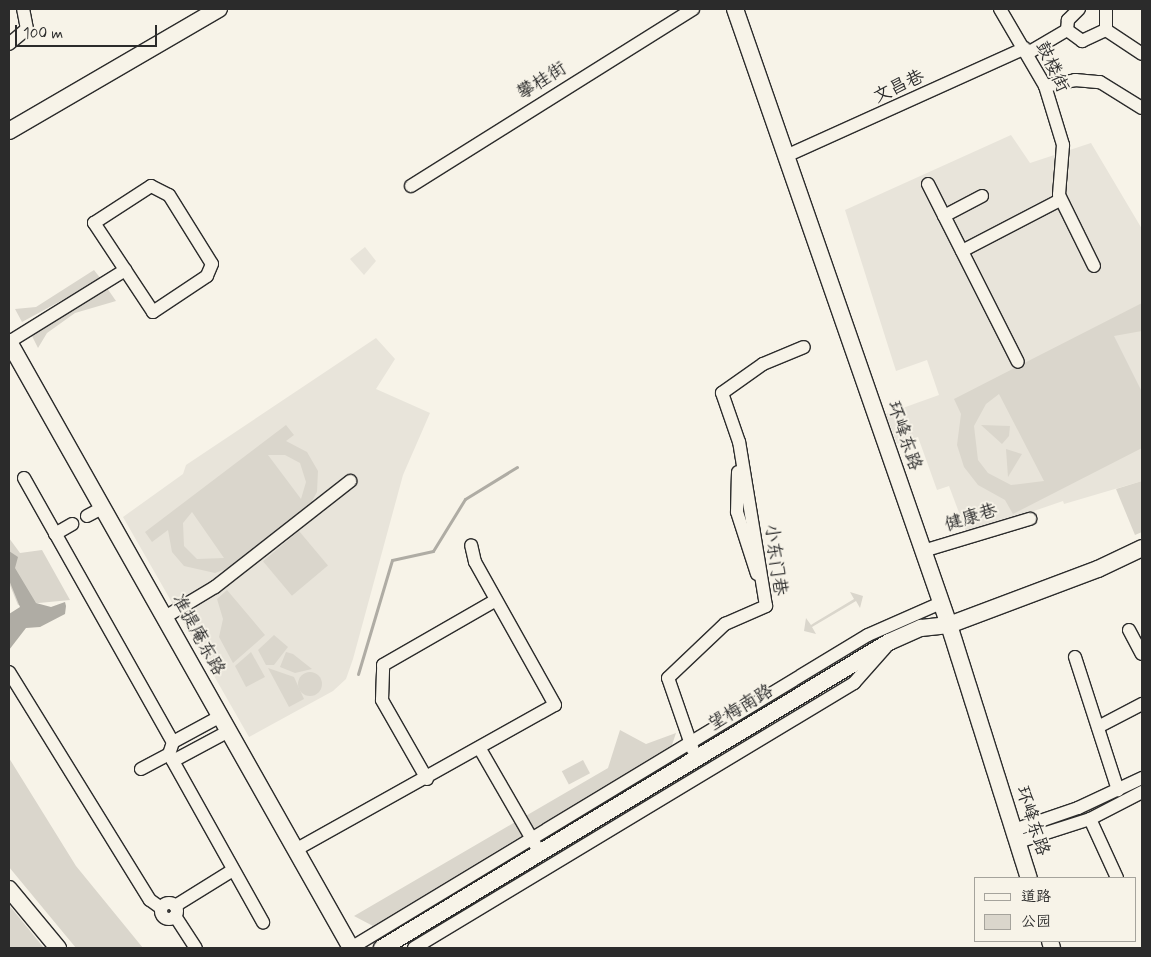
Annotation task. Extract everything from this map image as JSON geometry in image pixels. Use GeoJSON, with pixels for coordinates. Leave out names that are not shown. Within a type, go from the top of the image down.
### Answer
{"type":"FeatureCollection","features":[{"type":"Feature","properties":{"kind":"main road"},"geometry":{"type":"LineString","coordinates":[[9,131],[219,9]]}},
{"type":"Feature","properties":{"kind":"main road","name":"环峰东路"},"geometry":{"type":"LineString","coordinates":[[735,9],[949,625],[1030,877]]}},
{"type":"Feature","properties":{"kind":"main road","name":"准提庵东路"},"geometry":{"type":"LineString","coordinates":[[9,342],[297,849],[351,948]]}},
{"type":"Feature","properties":{"kind":"main road","name":"望梅南路"},"geometry":{"type":"LineString","coordinates":[[382,948],[540,853],[700,766],[890,642],[921,628],[949,625],[1098,570],[1142,548]]}},
{"type":"Feature","properties":{"kind":"main road"},"geometry":{"type":"LineString","coordinates":[[9,889],[58,948]]}},
{"type":"Feature","properties":{"kind":"main road","name":"望梅南路"},"geometry":{"type":"LineString","coordinates":[[382,948],[434,918]]}},
{"type":"Feature","properties":{"kind":"street"},"geometry":{"type":"LineString","coordinates":[[9,44],[27,29],[23,9]]}},
{"type":"Feature","properties":{"kind":"street","name":"攀桂街"},"geometry":{"type":"LineString","coordinates":[[411,186],[693,9]]}},
{"type":"Feature","properties":{"kind":"street","name":"鼓楼街"},"geometry":{"type":"LineString","coordinates":[[1000,9],[1027,50],[1045,86],[1063,145],[1060,200]]}},
{"type":"Feature","properties":{"kind":"street"},"geometry":{"type":"LineString","coordinates":[[1078,9],[1068,20],[1067,30],[1082,41],[1106,30]]}},
{"type":"Feature","properties":{"kind":"street"},"geometry":{"type":"LineString","coordinates":[[1106,30],[1109,10]]}},
{"type":"Feature","properties":{"kind":"street","name":"文昌巷"},"geometry":{"type":"LineString","coordinates":[[786,156],[1027,50],[1067,30]]}},
{"type":"Feature","properties":{"kind":"street"},"geometry":{"type":"LineString","coordinates":[[1106,30],[1142,54]]}},
{"type":"Feature","properties":{"kind":"street"},"geometry":{"type":"LineString","coordinates":[[1045,86],[1076,80],[1100,82],[1142,108]]}},
{"type":"Feature","properties":{"kind":"street"},"geometry":{"type":"LineString","coordinates":[[928,184],[1018,362]]}},
{"type":"Feature","properties":{"kind":"street"},"geometry":{"type":"LineString","coordinates":[[158,186],[210,257],[210,269],[153,312],[125,270],[94,223],[145,188],[158,186]]}},
{"type":"Feature","properties":{"kind":"street"},"geometry":{"type":"LineString","coordinates":[[944,216],[982,196]]}},
{"type":"Feature","properties":{"kind":"street"},"geometry":{"type":"LineString","coordinates":[[962,251],[1060,200],[1094,266]]}},
{"type":"Feature","properties":{"kind":"street"},"geometry":{"type":"LineString","coordinates":[[9,342],[125,270]]}},
{"type":"Feature","properties":{"kind":"street","name":"小东门巷"},"geometry":{"type":"LineString","coordinates":[[690,743],[668,678],[725,624],[766,606],[739,442],[722,393],[763,364],[804,346]]}},
{"type":"Feature","properties":{"kind":"street"},"geometry":{"type":"LineString","coordinates":[[24,478],[262,922]]}},
{"type":"Feature","properties":{"kind":"street"},"geometry":{"type":"LineString","coordinates":[[165,617],[215,587],[350,481]]}},
{"type":"Feature","properties":{"kind":"street"},"geometry":{"type":"LineString","coordinates":[[87,516],[102,508]]}},
{"type":"Feature","properties":{"kind":"street","name":"健康巷"},"geometry":{"type":"LineString","coordinates":[[923,551],[1030,518]]}},
{"type":"Feature","properties":{"kind":"street"},"geometry":{"type":"LineString","coordinates":[[55,534],[72,524]]}},
{"type":"Feature","properties":{"kind":"street"},"geometry":{"type":"LineString","coordinates":[[297,849],[427,779],[555,705],[496,600],[471,545]]}},
{"type":"Feature","properties":{"kind":"street"},"geometry":{"type":"LineString","coordinates":[[427,779],[382,700],[384,665],[496,600]]}},
{"type":"Feature","properties":{"kind":"street"},"geometry":{"type":"LineString","coordinates":[[351,948],[868,635],[941,603]]}},
{"type":"Feature","properties":{"kind":"street"},"geometry":{"type":"LineString","coordinates":[[1128,630],[1142,654]]}},
{"type":"Feature","properties":{"kind":"street"},"geometry":{"type":"LineString","coordinates":[[1075,657],[1118,790]]}},
{"type":"Feature","properties":{"kind":"street"},"geometry":{"type":"LineString","coordinates":[[9,672],[144,892],[161,908],[165,918],[233,870]]}},
{"type":"Feature","properties":{"kind":"street"},"geometry":{"type":"LineString","coordinates":[[1098,727],[1142,704]]}},
{"type":"Feature","properties":{"kind":"street"},"geometry":{"type":"LineString","coordinates":[[141,769],[172,752],[220,716]]}},
{"type":"Feature","properties":{"kind":"street"},"geometry":{"type":"LineString","coordinates":[[172,752],[230,731]]}},
{"type":"Feature","properties":{"kind":"street"},"geometry":{"type":"LineString","coordinates":[[414,948],[700,766],[690,743]]}},
{"type":"Feature","properties":{"kind":"street"},"geometry":{"type":"LineString","coordinates":[[480,749],[540,853]]}},
{"type":"Feature","properties":{"kind":"street"},"geometry":{"type":"LineString","coordinates":[[1016,836],[1142,778]]}},
{"type":"Feature","properties":{"kind":"street"},"geometry":{"type":"LineString","coordinates":[[1016,836],[1090,819],[1142,792]]}},
{"type":"Feature","properties":{"kind":"street"},"geometry":{"type":"LineString","coordinates":[[1090,819],[1117,877]]}},
{"type":"Feature","properties":{"kind":"street"},"geometry":{"type":"LineString","coordinates":[[175,911],[196,948]]}},
{"type":"Feature","properties":{"kind":"shaded area"},"geometry":{"type":"Polygon","coordinates":[[[1011,135],[1030,163],[1091,143],[1142,229],[1142,481],[1064,504],[1063,501],[967,534],[949,486],[937,490],[918,437],[897,444],[886,414],[939,395],[927,360],[896,371],[845,210],[1011,135]]]}},
{"type":"Feature","properties":{"kind":"shaded area"},"geometry":{"type":"Polygon","coordinates":[[[365,247],[376,261],[364,275],[350,259],[365,247]]]}},
{"type":"Feature","properties":{"kind":"shaded area"},"geometry":{"type":"Polygon","coordinates":[[[376,338],[395,359],[376,389],[430,413],[403,475],[353,659],[346,679],[333,691],[249,737],[123,517],[183,474],[186,465],[376,338]]]}},
{"type":"Feature","properties":{"kind":"shaded area"},"geometry":{"type":"Polygon","coordinates":[[[9,551],[18,557],[15,568],[36,603],[51,607],[65,602],[66,606],[65,614],[40,627],[26,628],[9,650],[9,614],[20,607],[9,580],[9,551]]]}},
{"type":"Feature","properties":{"kind":"green space"},"geometry":{"type":"Polygon","coordinates":[[[94,270],[101,279],[22,322],[15,309],[36,307],[94,270]]]}},
{"type":"Feature","properties":{"kind":"green space"},"geometry":{"type":"Polygon","coordinates":[[[107,288],[116,301],[75,313],[47,333],[38,348],[32,336],[35,333],[107,288]]]}},
{"type":"Feature","properties":{"kind":"green space"},"geometry":{"type":"Polygon","coordinates":[[[1142,303],[1142,331],[1114,336],[1142,392],[1142,448],[1013,514],[1005,500],[978,485],[964,467],[957,445],[961,414],[954,399],[1142,303]],[[999,394],[986,404],[974,426],[978,460],[988,473],[1011,485],[1044,481],[999,394]]]}},
{"type":"Feature","properties":{"kind":"green space"},"geometry":{"type":"Polygon","coordinates":[[[286,425],[294,435],[286,441],[307,452],[318,471],[317,492],[307,510],[232,567],[215,573],[184,566],[172,552],[168,530],[152,542],[145,532],[286,425]],[[268,455],[301,499],[306,482],[300,463],[285,455],[268,455]],[[192,512],[183,523],[184,546],[197,559],[224,558],[192,512]]]}},
{"type":"Feature","properties":{"kind":"green space"},"geometry":{"type":"Polygon","coordinates":[[[981,425],[1010,426],[1009,436],[1002,444],[981,425]]]}},
{"type":"Feature","properties":{"kind":"green space"},"geometry":{"type":"Polygon","coordinates":[[[1006,449],[1022,454],[1008,477],[1006,449]]]}},
{"type":"Feature","properties":{"kind":"green space"},"geometry":{"type":"Polygon","coordinates":[[[1142,481],[1142,532],[1135,535],[1116,489],[1142,481]]]}},
{"type":"Feature","properties":{"kind":"green space"},"geometry":{"type":"Polygon","coordinates":[[[299,531],[328,565],[292,596],[263,561],[299,531]]]}},
{"type":"Feature","properties":{"kind":"green space"},"geometry":{"type":"Polygon","coordinates":[[[9,538],[20,553],[42,550],[70,600],[18,605],[9,583],[9,538]]]}},
{"type":"Feature","properties":{"kind":"green space"},"geometry":{"type":"Polygon","coordinates":[[[227,590],[265,635],[233,663],[219,637],[223,619],[217,599],[227,590]]]}},
{"type":"Feature","properties":{"kind":"green space"},"geometry":{"type":"Polygon","coordinates":[[[850,592],[863,596],[860,608],[856,601],[812,627],[816,634],[804,631],[806,618],[811,625],[854,599],[850,592]]]}},
{"type":"Feature","properties":{"kind":"green space"},"geometry":{"type":"Polygon","coordinates":[[[274,635],[288,647],[274,665],[266,665],[258,650],[274,635]]]}},
{"type":"Feature","properties":{"kind":"green space"},"geometry":{"type":"Polygon","coordinates":[[[251,652],[265,677],[246,687],[235,666],[251,652]]]}},
{"type":"Feature","properties":{"kind":"green space"},"geometry":{"type":"Polygon","coordinates":[[[286,652],[293,654],[312,669],[295,673],[280,667],[286,652]]]}},
{"type":"Feature","properties":{"kind":"green space"},"geometry":{"type":"Polygon","coordinates":[[[268,668],[294,677],[304,699],[289,707],[268,668]]]}},
{"type":"Feature","properties":{"kind":"green space"},"geometry":{"type":"Polygon","coordinates":[[[310,672],[315,673],[321,679],[321,689],[315,695],[310,696],[305,695],[299,689],[298,684],[299,679],[305,673],[310,672]]]}},
{"type":"Feature","properties":{"kind":"green space"},"geometry":{"type":"Polygon","coordinates":[[[620,730],[646,744],[676,733],[672,745],[373,926],[354,916],[608,768],[620,730]]]}},
{"type":"Feature","properties":{"kind":"green space"},"geometry":{"type":"Polygon","coordinates":[[[9,758],[76,866],[143,948],[76,948],[9,867],[9,758]]]}},
{"type":"Feature","properties":{"kind":"green space"},"geometry":{"type":"Polygon","coordinates":[[[583,760],[590,773],[569,785],[562,771],[583,760]]]}},
{"type":"Feature","properties":{"kind":"green space"},"geometry":{"type":"Polygon","coordinates":[[[9,905],[44,948],[9,948],[9,905]]]}},
{"type":"Feature","properties":{"kind":"waterway"},"geometry":{"type":"LineString","coordinates":[[358,674],[392,560],[433,551],[465,499],[517,467]]}}]}
